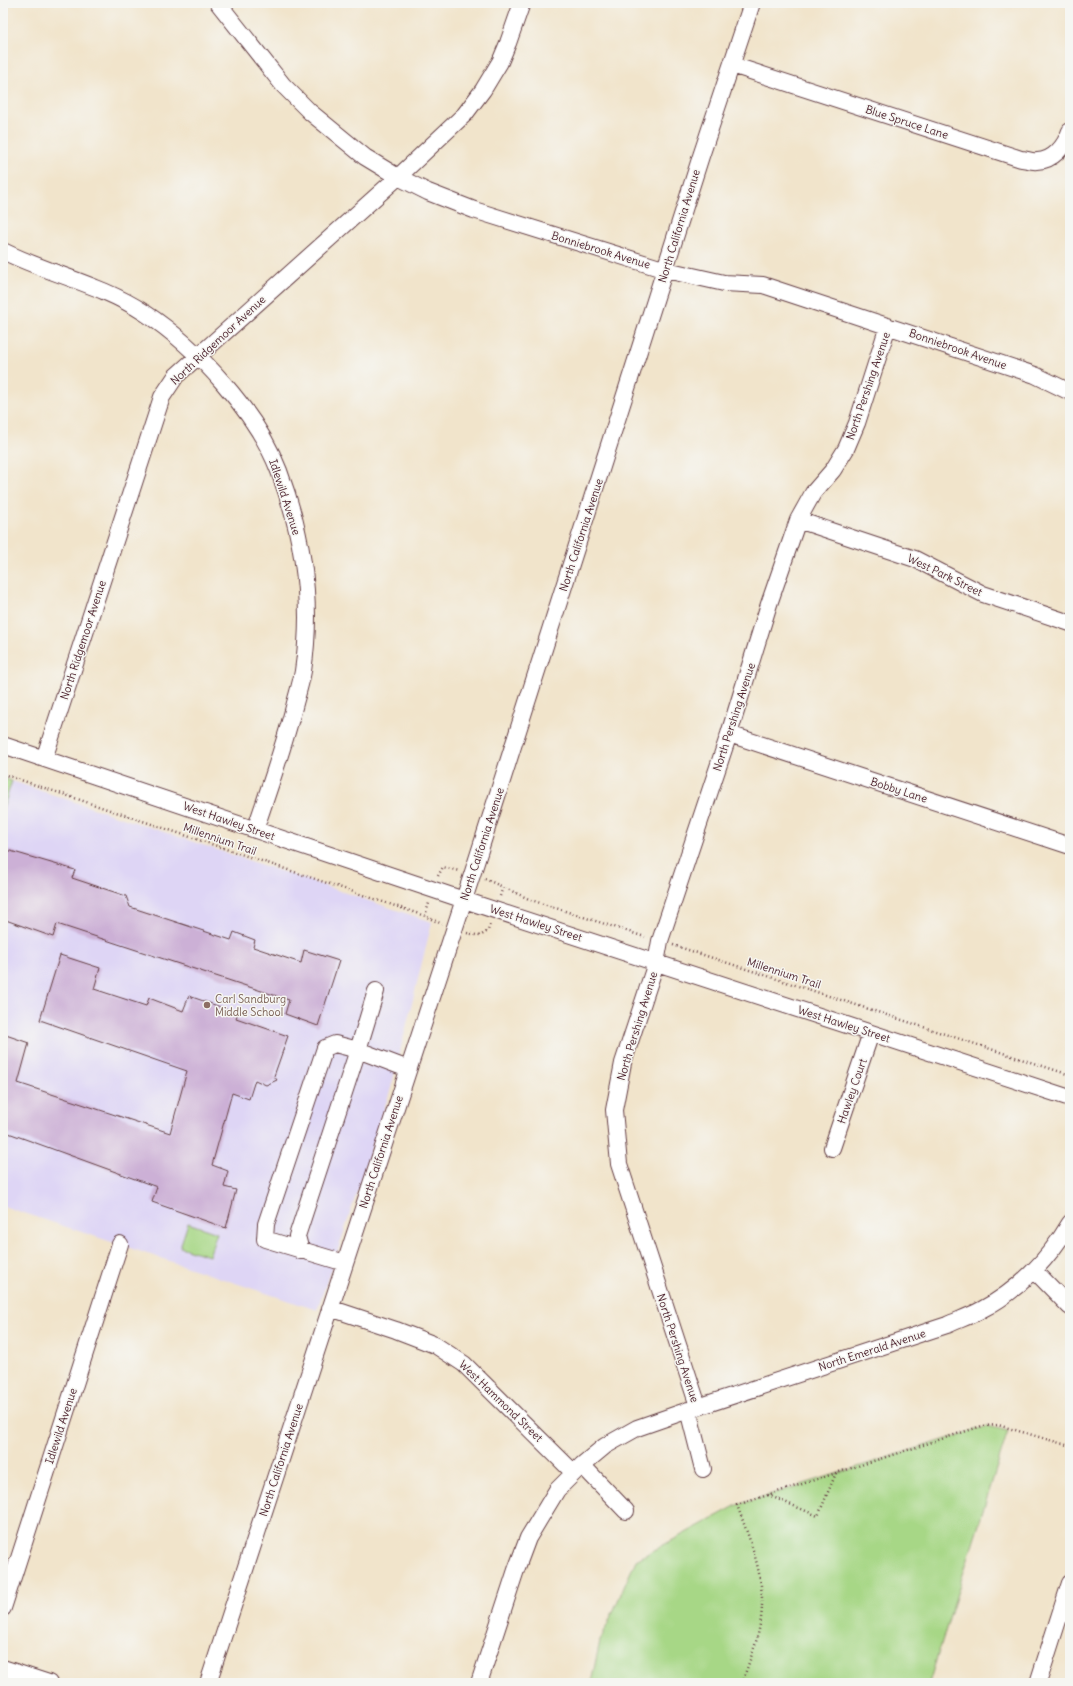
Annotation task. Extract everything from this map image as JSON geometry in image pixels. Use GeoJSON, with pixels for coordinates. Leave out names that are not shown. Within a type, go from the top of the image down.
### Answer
{"type":"FeatureCollection","features":[{"type":"Feature","properties":{"kind":"street","name":"Bonniebrook Avenue"},"geometry":{"type":"LineString","coordinates":[[218,3],[284,85],[310,112],[365,157],[398,177],[428,192],[474,210],[666,270],[724,283],[763,285],[1036,376],[1070,392]]}},
{"type":"Feature","properties":{"kind":"street","name":"North Ridgemoor Avenue"},"geometry":{"type":"LineString","coordinates":[[44,759],[162,397],[176,376],[398,177],[465,114],[483,90],[508,43],[522,3]]}},
{"type":"Feature","properties":{"kind":"street","name":"North California Avenue"},"geometry":{"type":"LineString","coordinates":[[208,1683],[464,900],[666,270],[701,156],[752,3]]}},
{"type":"Feature","properties":{"kind":"street","name":"Blue Spruce Lane"},"geometry":{"type":"LineString","coordinates":[[732,65],[1021,159],[1037,162],[1056,154],[1068,138],[1070,131]]}},
{"type":"Feature","properties":{"kind":"street","name":"Idlewild Avenue"},"geometry":{"type":"LineString","coordinates":[[3,251],[23,261],[72,277],[119,298],[146,313],[186,344],[218,375],[252,421],[267,446],[279,471],[297,532],[303,563],[306,601],[305,645],[302,672],[287,735],[255,830]]}},
{"type":"Feature","properties":{"kind":"street","name":"North Pershing Avenue"},"geometry":{"type":"LineString","coordinates":[[479,1683],[528,1538],[558,1490],[578,1469],[605,1446],[637,1428],[693,1408],[619,1164],[614,1110],[623,1063],[656,963],[660,941],[729,734],[769,604],[798,520],[813,493],[833,470],[846,449],[857,423],[888,326]]}},
{"type":"Feature","properties":{"kind":"street","name":"West Park Street"},"geometry":{"type":"LineString","coordinates":[[798,520],[915,559],[983,594],[1070,623]]}},
{"type":"Feature","properties":{"kind":"street","name":"Bobby Lane"},"geometry":{"type":"LineString","coordinates":[[729,734],[1070,846]]}},
{"type":"Feature","properties":{"kind":"street","name":"West Hawley Street"},"geometry":{"type":"LineString","coordinates":[[3,745],[464,900],[1070,1098]]}},
{"type":"Feature","properties":{"kind":"street"},"geometry":{"type":"LineString","coordinates":[[301,1251],[297,1236],[376,991]]}},
{"type":"Feature","properties":{"kind":"street","name":"Hawley Court"},"geometry":{"type":"LineString","coordinates":[[832,1148],[871,1033]]}},
{"type":"Feature","properties":{"kind":"street"},"geometry":{"type":"LineString","coordinates":[[345,1263],[265,1239],[266,1224],[325,1048],[335,1044],[358,1050],[408,1069]]}},
{"type":"Feature","properties":{"kind":"street","name":"North Emerald Avenue"},"geometry":{"type":"LineString","coordinates":[[693,1408],[947,1325],[981,1310],[1008,1294],[1034,1270],[1058,1244],[1070,1223]]}},
{"type":"Feature","properties":{"kind":"street","name":"Idlewild Avenue"},"geometry":{"type":"LineString","coordinates":[[3,1608],[120,1244]]}},
{"type":"Feature","properties":{"kind":"street"},"geometry":{"type":"LineString","coordinates":[[1034,1270],[1070,1307]]}},
{"type":"Feature","properties":{"kind":"street","name":"West Hammond Street"},"geometry":{"type":"LineString","coordinates":[[330,1308],[435,1345],[464,1364],[578,1469],[626,1510]]}},
{"type":"Feature","properties":{"kind":"street"},"geometry":{"type":"LineString","coordinates":[[693,1408],[703,1469]]}},
{"type":"Feature","properties":{"kind":"street"},"geometry":{"type":"LineString","coordinates":[[1038,1683],[1070,1583]]}},
{"type":"Feature","properties":{"kind":"street"},"geometry":{"type":"LineString","coordinates":[[3,1668],[49,1683]]}},
{"type":"Feature","properties":{"kind":"path","name":"Millennium Trail"},"geometry":{"type":"LineString","coordinates":[[3,774],[424,916],[432,920]]}},
{"type":"Feature","properties":{"kind":"path"},"geometry":{"type":"LineString","coordinates":[[440,871],[443,867],[448,867]]}},
{"type":"Feature","properties":{"kind":"path","name":"Millennium Trail"},"geometry":{"type":"LineString","coordinates":[[491,881],[532,900],[1070,1075]]}},
{"type":"Feature","properties":{"kind":"path"},"geometry":{"type":"LineString","coordinates":[[500,895],[503,887]]}},
{"type":"Feature","properties":{"kind":"path"},"geometry":{"type":"LineString","coordinates":[[424,916],[426,909]]}},
{"type":"Feature","properties":{"kind":"path"},"geometry":{"type":"LineString","coordinates":[[472,934],[480,936],[488,931]]}},
{"type":"Feature","properties":{"kind":"path"},"geometry":{"type":"LineString","coordinates":[[742,1683],[760,1624],[762,1592],[759,1569],[737,1505],[982,1426],[998,1425],[1070,1446]]}},
{"type":"Feature","properties":{"kind":"path"},"geometry":{"type":"LineString","coordinates":[[767,1495],[818,1516],[837,1473]]}},
{"type":"Feature","properties":{"kind":"shaded area","name":"Carl Sandburg Middle School"},"geometry":{"type":"Polygon","coordinates":[[[12,781],[432,922],[391,1088],[317,1310],[3,1206],[3,809],[12,781]]]}},
{"type":"Feature","properties":{"kind":"green space"},"geometry":{"type":"Polygon","coordinates":[[[3,778],[12,781],[3,809],[3,778]]]}},
{"type":"Feature","properties":{"kind":"green space"},"geometry":{"type":"Polygon","coordinates":[[[188,1223],[217,1233],[209,1256],[180,1247],[188,1223]]]}},
{"type":"Feature","properties":{"kind":"green space"},"geometry":{"type":"Polygon","coordinates":[[[988,1426],[1008,1431],[929,1683],[591,1683],[600,1641],[636,1560],[737,1505],[988,1426]]]}},
{"type":"Feature","properties":{"kind":"building"},"geometry":{"type":"Polygon","coordinates":[[[7,850],[75,870],[72,878],[126,896],[130,907],[231,940],[234,932],[255,940],[253,947],[301,963],[304,950],[339,961],[318,1026],[285,1014],[289,1000],[57,924],[53,937],[3,919],[3,860],[7,850]]]}},
{"type":"Feature","properties":{"kind":"building"},"geometry":{"type":"Polygon","coordinates":[[[60,955],[100,968],[94,989],[146,1006],[149,998],[183,1011],[189,996],[238,1013],[236,1018],[288,1036],[274,1076],[277,1080],[266,1085],[255,1080],[249,1099],[232,1093],[212,1165],[228,1171],[224,1187],[236,1190],[226,1228],[152,1202],[157,1187],[3,1131],[3,1034],[29,1043],[18,1083],[170,1133],[187,1071],[40,1020],[60,955]]]}},
{"type":"Feature","properties":{"kind":"place","name":"Carl Sandburg Middle School"},"geometry":{"type":"Point","coordinates":[207,1005]}}]}
